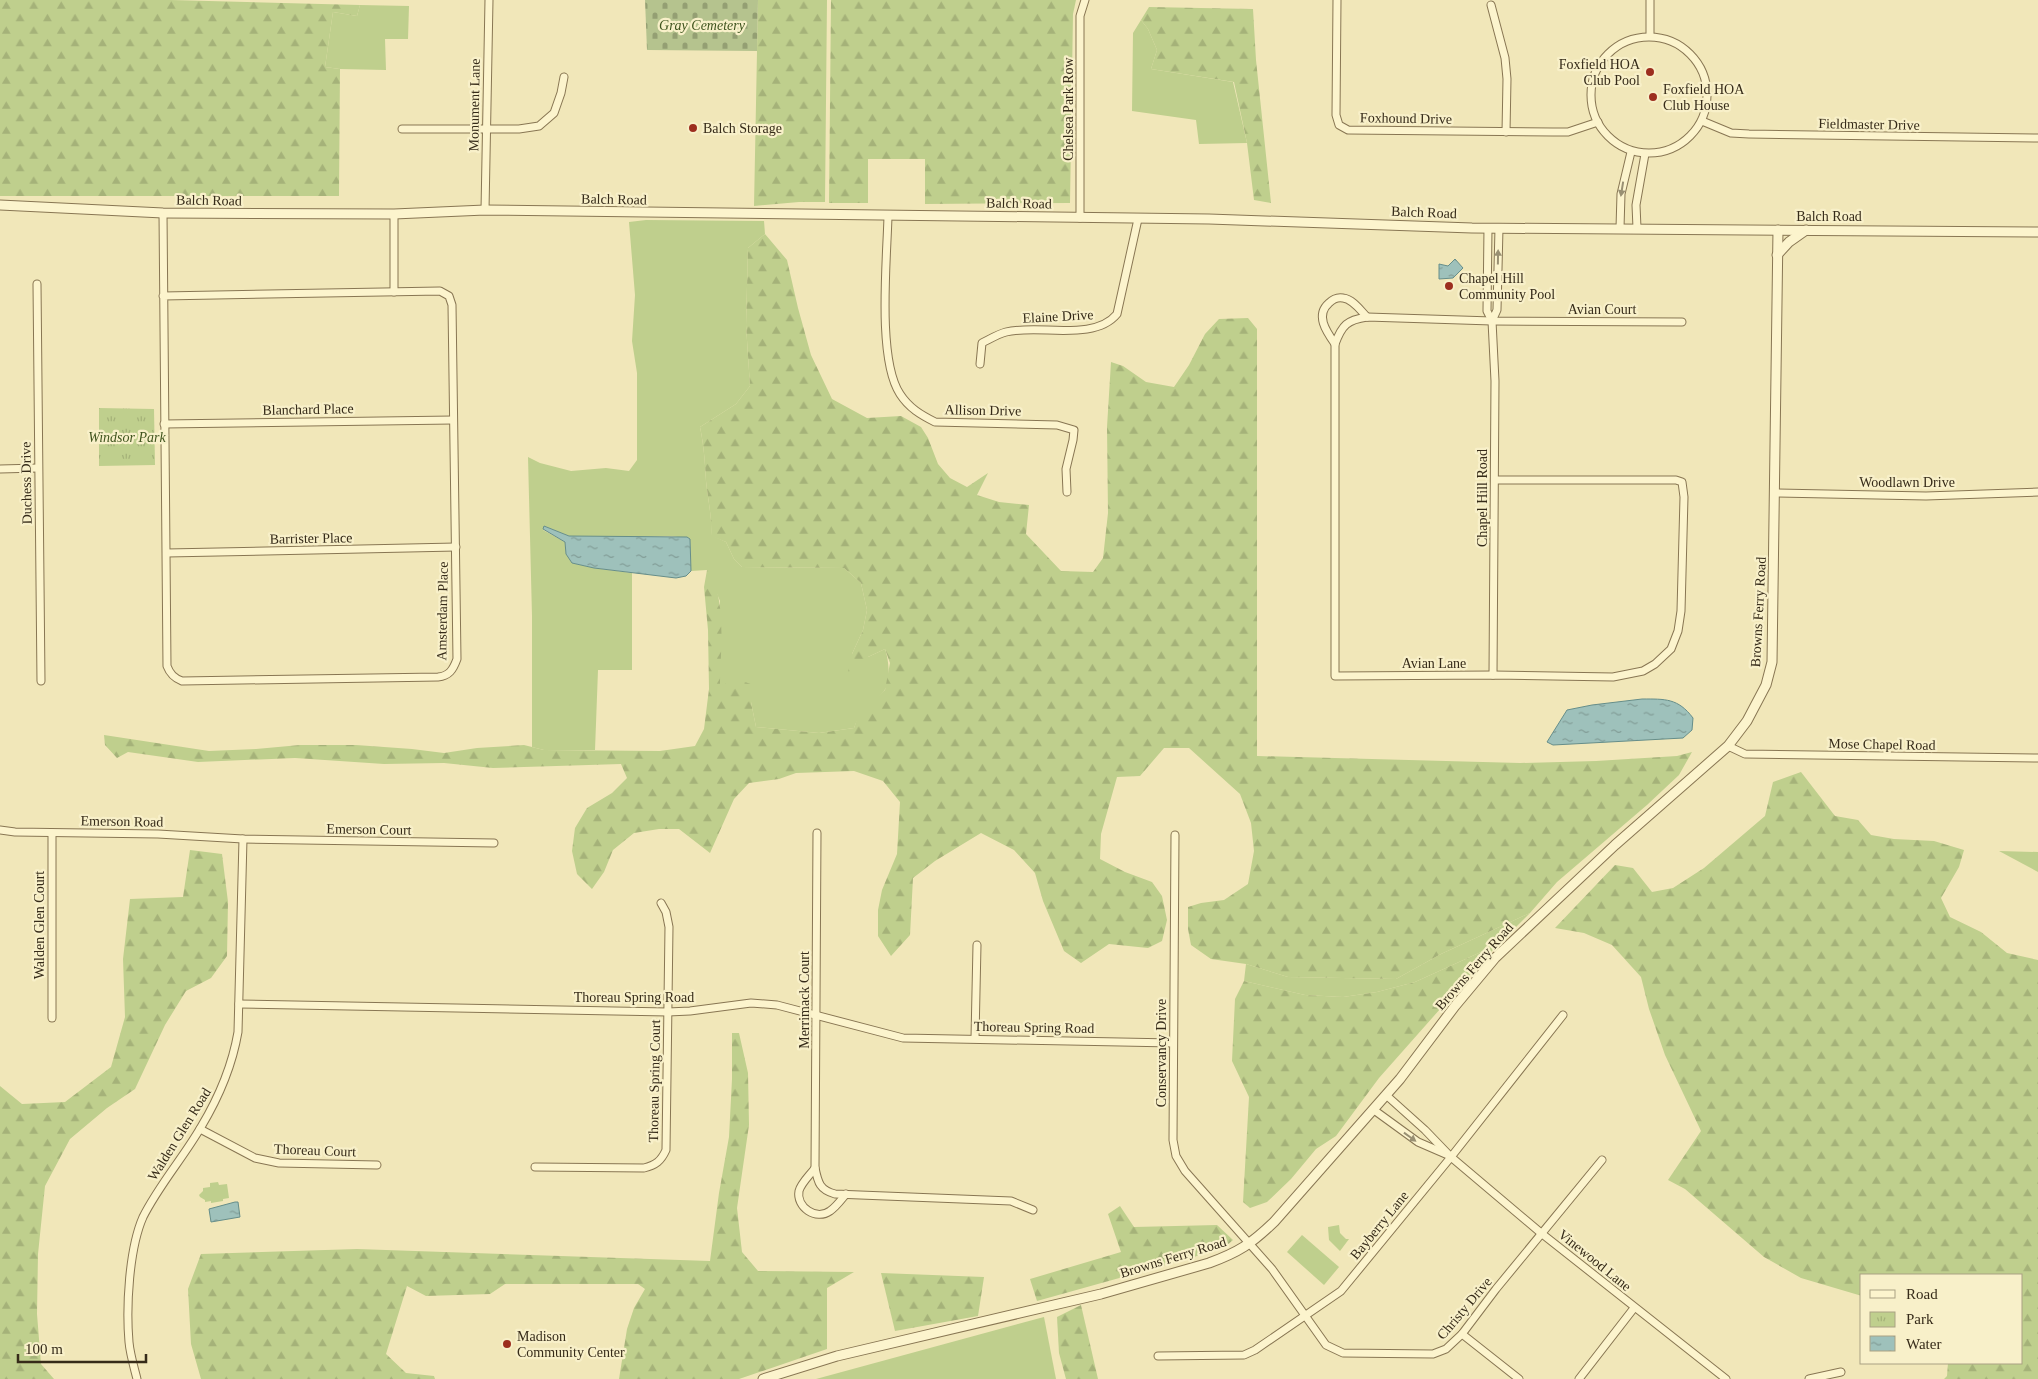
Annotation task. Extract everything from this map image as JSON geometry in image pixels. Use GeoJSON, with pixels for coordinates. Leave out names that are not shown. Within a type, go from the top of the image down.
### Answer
{"type":"FeatureCollection","features":[{"type":"Feature","properties":{"kind":"street","name":"Monument Lane"},"geometry":{"type":"LineString","coordinates":[[484,210],[488,0]]}},
{"type":"Feature","properties":{"kind":"street","name":"Chelsea Park Row"},"geometry":{"type":"LineString","coordinates":[[1080,218],[1080,16],[1085,0]]}},
{"type":"Feature","properties":{"kind":"street","name":"Foxhound Drive"},"geometry":{"type":"LineString","coordinates":[[1337,0],[1336,115],[1339,125],[1348,130],[1568,132],[1598,122]]}},
{"type":"Feature","properties":{"kind":"street"},"geometry":{"type":"LineString","coordinates":[[1650,0],[1650,34]]}},
{"type":"Feature","properties":{"kind":"street"},"geometry":{"type":"LineString","coordinates":[[1491,5],[1505,58],[1507,79],[1506,132]]}},
{"type":"Feature","properties":{"kind":"street"},"geometry":{"type":"LineString","coordinates":[[1650,34],[1681,46],[1694,59],[1705,81],[1707,96],[1702,120],[1697,130],[1683,143],[1664,152],[1645,154],[1631,152],[1609,138],[1593,113],[1590,95],[1591,83],[1596,68],[1609,51],[1619,43],[1631,38],[1650,34]]}},
{"type":"Feature","properties":{"kind":"street"},"geometry":{"type":"LineString","coordinates":[[402,129],[519,129],[539,126],[554,113],[564,77]]}},
{"type":"Feature","properties":{"kind":"street","name":"Fieldmaster Drive"},"geometry":{"type":"LineString","coordinates":[[1702,120],[1731,132],[1749,134],[2038,138]]}},
{"type":"Feature","properties":{"kind":"street"},"geometry":{"type":"LineString","coordinates":[[1620,228],[1621,194],[1631,152]]}},
{"type":"Feature","properties":{"kind":"street"},"geometry":{"type":"LineString","coordinates":[[1637,228],[1636,206],[1645,154]]}},
{"type":"Feature","properties":{"kind":"street","name":"Balch Road"},"geometry":{"type":"LineString","coordinates":[[0,205],[163,213],[394,214],[484,210],[1251,220],[1488,228],[2038,232]]}},
{"type":"Feature","properties":{"kind":"street","name":"Amsterdam Place"},"geometry":{"type":"LineString","coordinates":[[163,213],[163,296],[164,424],[167,554],[167,666],[174,678],[182,680],[445,677],[451,672],[457,659],[452,304],[450,296],[440,291],[163,296]]}},
{"type":"Feature","properties":{"kind":"street"},"geometry":{"type":"LineString","coordinates":[[394,214],[394,292]]}},
{"type":"Feature","properties":{"kind":"street","name":"Allison Drive"},"geometry":{"type":"LineString","coordinates":[[888,216],[887,352],[891,375],[900,394],[918,414],[935,422],[1057,425],[1074,430],[1074,440],[1066,469],[1067,492]]}},
{"type":"Feature","properties":{"kind":"street","name":"Elaine Drive"},"geometry":{"type":"LineString","coordinates":[[980,364],[982,343],[1007,332],[1077,330],[1099,327],[1112,320],[1118,314],[1138,219]]}},
{"type":"Feature","properties":{"kind":"street","name":"Chapel Hill Road"},"geometry":{"type":"LineString","coordinates":[[1488,228],[1487,311],[1492,321],[1495,381],[1493,675]]}},
{"type":"Feature","properties":{"kind":"street","name":"Chapel Hill Road"},"geometry":{"type":"LineString","coordinates":[[1492,321],[1497,310],[1499,228]]}},
{"type":"Feature","properties":{"kind":"street","name":"Browns Ferry Road"},"geometry":{"type":"LineString","coordinates":[[763,1379],[837,1356],[1101,1294],[1210,1263],[1250,1244],[1274,1222],[1386,1096],[1455,1006],[1495,958],[1615,845],[1728,746],[1747,721],[1766,685],[1772,662],[1778,230]]}},
{"type":"Feature","properties":{"kind":"street"},"geometry":{"type":"LineString","coordinates":[[1777,255],[1789,242],[1806,230]]}},
{"type":"Feature","properties":{"kind":"street","name":"Duchess Drive"},"geometry":{"type":"LineString","coordinates":[[37,284],[41,681]]}},
{"type":"Feature","properties":{"kind":"street"},"geometry":{"type":"LineString","coordinates":[[1334,344],[1324,330],[1322,317],[1324,307],[1333,299],[1344,298],[1354,303],[1367,318]]}},
{"type":"Feature","properties":{"kind":"street"},"geometry":{"type":"LineString","coordinates":[[1334,344],[1339,332],[1354,319],[1492,321]]}},
{"type":"Feature","properties":{"kind":"street","name":"Avian Court"},"geometry":{"type":"LineString","coordinates":[[1492,321],[1682,322]]}},
{"type":"Feature","properties":{"kind":"street","name":"Avian Lane"},"geometry":{"type":"LineString","coordinates":[[1334,344],[1336,676],[1493,675],[1613,677],[1644,671],[1655,664],[1670,649],[1680,621],[1684,497],[1682,482],[1676,480],[1495,480]]}},
{"type":"Feature","properties":{"kind":"street","name":"Blanchard Place"},"geometry":{"type":"LineString","coordinates":[[164,424],[453,420]]}},
{"type":"Feature","properties":{"kind":"street"},"geometry":{"type":"LineString","coordinates":[[0,469],[38,468]]}},
{"type":"Feature","properties":{"kind":"street","name":"Woodlawn Drive"},"geometry":{"type":"LineString","coordinates":[[1775,493],[1926,496],[2038,492]]}},
{"type":"Feature","properties":{"kind":"street","name":"Barrister Place"},"geometry":{"type":"LineString","coordinates":[[167,554],[456,547]]}},
{"type":"Feature","properties":{"kind":"street","name":"Mose Chapel Road"},"geometry":{"type":"LineString","coordinates":[[1728,746],[1745,754],[2038,758]]}},
{"type":"Feature","properties":{"kind":"street","name":"Emerson Road"},"geometry":{"type":"LineString","coordinates":[[0,830],[52,833],[158,834],[243,839]]}},
{"type":"Feature","properties":{"kind":"street","name":"Merrimack Court"},"geometry":{"type":"LineString","coordinates":[[817,832],[815,1168],[818,1183],[825,1191],[846,1194],[1010,1201],[1034,1210]]}},
{"type":"Feature","properties":{"kind":"street","name":"Walden Glen Court"},"geometry":{"type":"LineString","coordinates":[[52,833],[52,1018]]}},
{"type":"Feature","properties":{"kind":"street","name":"Conservancy Drive"},"geometry":{"type":"LineString","coordinates":[[1175,835],[1172,1140],[1176,1156],[1185,1171],[1250,1244]]}},
{"type":"Feature","properties":{"kind":"street","name":"Emerson Court"},"geometry":{"type":"LineString","coordinates":[[243,839],[494,844]]}},
{"type":"Feature","properties":{"kind":"street","name":"Walden Glen Road"},"geometry":{"type":"LineString","coordinates":[[137,1379],[129,1342],[132,1254],[142,1219],[156,1194],[200,1128],[223,1086],[234,1057],[238,1032],[243,839]]}},
{"type":"Feature","properties":{"kind":"street","name":"Thoreau Spring Court"},"geometry":{"type":"LineString","coordinates":[[535,1167],[644,1168],[654,1166],[661,1160],[666,1150],[668,1137],[669,926],[666,912],[661,903]]}},
{"type":"Feature","properties":{"kind":"street"},"geometry":{"type":"LineString","coordinates":[[975,1038],[977,945]]}},
{"type":"Feature","properties":{"kind":"street","name":"Thoreau Spring Road"},"geometry":{"type":"LineString","coordinates":[[239,1004],[668,1012],[751,1003],[777,1005],[816,1014],[894,1036],[1173,1043]]}},
{"type":"Feature","properties":{"kind":"street","name":"Bayberry Lane"},"geometry":{"type":"LineString","coordinates":[[1158,1356],[1244,1356],[1341,1291],[1563,1016]]}},
{"type":"Feature","properties":{"kind":"street","name":"Vinewood Lane"},"geometry":{"type":"LineString","coordinates":[[1386,1096],[1425,1130],[1451,1157],[1542,1233],[1634,1308],[1726,1379]]}},
{"type":"Feature","properties":{"kind":"street","name":"Vinewood Lane"},"geometry":{"type":"LineString","coordinates":[[1374,1110],[1418,1142],[1451,1157]]}},
{"type":"Feature","properties":{"kind":"street","name":"Thoreau Court"},"geometry":{"type":"LineString","coordinates":[[200,1128],[255,1158],[279,1163],[377,1165]]}},
{"type":"Feature","properties":{"kind":"street","name":"Christy Drive"},"geometry":{"type":"LineString","coordinates":[[1250,1244],[1272,1269],[1326,1345],[1343,1353],[1433,1354],[1446,1349],[1462,1334],[1602,1160]]}},
{"type":"Feature","properties":{"kind":"street"},"geometry":{"type":"LineString","coordinates":[[815,1168],[800,1188],[800,1204],[806,1210],[816,1214],[828,1213],[846,1194]]}},
{"type":"Feature","properties":{"kind":"street"},"geometry":{"type":"LineString","coordinates":[[1579,1379],[1634,1308]]}},
{"type":"Feature","properties":{"kind":"street"},"geometry":{"type":"LineString","coordinates":[[1462,1334],[1519,1379]]}},
{"type":"Feature","properties":{"kind":"street"},"geometry":{"type":"LineString","coordinates":[[1809,1379],[1841,1372]]}},
{"type":"Feature","properties":{"kind":"green space"},"geometry":{"type":"Polygon","coordinates":[[[0,0],[171,0],[360,5],[357,16],[333,12],[325,67],[340,69],[339,196],[0,196],[0,0]]]}},
{"type":"Feature","properties":{"kind":"green space","name":"Gray Cemetery"},"geometry":{"type":"Polygon","coordinates":[[[645,0],[758,0],[757,51],[647,50],[645,0]]]}},
{"type":"Feature","properties":{"kind":"green space"},"geometry":{"type":"Polygon","coordinates":[[[758,0],[827,0],[825,202],[754,206],[758,0]]]}},
{"type":"Feature","properties":{"kind":"green space"},"geometry":{"type":"Polygon","coordinates":[[[831,0],[1076,0],[1073,14],[1070,203],[925,204],[925,159],[868,159],[868,203],[829,203],[831,0]]]}},
{"type":"Feature","properties":{"kind":"green space"},"geometry":{"type":"Polygon","coordinates":[[[360,5],[409,6],[408,39],[385,39],[386,70],[325,67],[333,12],[357,16],[360,5]]]}},
{"type":"Feature","properties":{"kind":"green space"},"geometry":{"type":"Polygon","coordinates":[[[1149,7],[1253,9],[1256,60],[1271,203],[1254,200],[1247,143],[1234,82],[1151,69],[1157,50],[1148,29],[1141,20],[1149,7]]]}},
{"type":"Feature","properties":{"kind":"green space"},"geometry":{"type":"Polygon","coordinates":[[[1141,20],[1148,29],[1157,50],[1151,69],[1233,82],[1247,143],[1199,144],[1196,120],[1132,111],[1133,33],[1141,20]]]}},
{"type":"Feature","properties":{"kind":"green space"},"geometry":{"type":"Polygon","coordinates":[[[646,220],[764,221],[765,234],[748,248],[746,325],[750,386],[736,404],[700,427],[711,535],[726,542],[734,559],[742,567],[844,568],[861,583],[867,610],[863,630],[852,654],[868,657],[885,649],[888,659],[888,682],[884,691],[864,710],[854,728],[819,733],[756,727],[751,702],[720,687],[720,601],[707,570],[691,571],[690,539],[672,536],[569,536],[544,526],[543,530],[565,542],[566,554],[572,563],[632,573],[632,670],[598,670],[595,750],[544,750],[532,747],[532,616],[528,457],[540,463],[571,471],[606,468],[629,471],[637,460],[637,373],[632,341],[635,295],[629,222],[646,220]]]}},
{"type":"Feature","properties":{"kind":"green space"},"geometry":{"type":"Polygon","coordinates":[[[765,234],[787,260],[811,355],[832,399],[867,418],[901,416],[921,427],[928,438],[938,464],[950,478],[967,487],[988,473],[977,495],[999,502],[1029,505],[1026,534],[1061,571],[1093,572],[1103,558],[1108,513],[1107,427],[1111,362],[1123,366],[1146,382],[1174,387],[1189,365],[1205,334],[1219,319],[1248,318],[1257,329],[1257,756],[1520,763],[1677,756],[1692,752],[1679,775],[1557,882],[1530,913],[1441,954],[1396,979],[1288,977],[1246,964],[1211,959],[1191,945],[1188,929],[1188,907],[1224,900],[1248,884],[1254,851],[1251,823],[1240,794],[1189,748],[1164,748],[1140,776],[1117,777],[1101,834],[1100,859],[1125,872],[1152,882],[1162,896],[1167,920],[1162,941],[1148,948],[1109,944],[1081,963],[1064,951],[1043,901],[1035,873],[1014,850],[981,833],[935,861],[913,878],[910,935],[891,956],[878,936],[878,910],[882,890],[897,854],[900,802],[883,781],[854,771],[796,773],[779,779],[749,783],[734,799],[710,853],[679,829],[659,829],[634,833],[613,850],[604,872],[592,889],[577,874],[572,851],[575,828],[587,808],[612,793],[627,778],[621,764],[493,768],[444,763],[384,764],[295,758],[198,762],[128,752],[117,758],[105,745],[104,735],[209,751],[300,745],[356,745],[444,753],[477,748],[524,745],[544,750],[660,751],[695,746],[704,729],[709,689],[708,630],[704,587],[707,570],[714,581],[720,610],[720,686],[737,679],[756,686],[751,702],[756,727],[819,733],[854,728],[859,713],[885,690],[890,663],[885,649],[868,657],[862,674],[847,676],[852,654],[863,630],[867,610],[861,583],[844,568],[742,567],[734,559],[726,542],[711,536],[700,427],[736,404],[750,386],[746,325],[748,248],[765,234]]]}},
{"type":"Feature","properties":{"kind":"green space","name":"Windsor Park"},"geometry":{"type":"Polygon","coordinates":[[[99,408],[154,409],[155,465],[99,466],[99,408]]]}},
{"type":"Feature","properties":{"kind":"green space"},"geometry":{"type":"Polygon","coordinates":[[[1801,772],[1835,816],[1858,820],[1871,835],[1894,839],[1934,841],[1964,850],[1959,867],[1941,898],[1950,917],[1981,932],[2007,953],[2038,960],[2038,1379],[1944,1379],[1947,1376],[1948,1364],[2023,1364],[2023,1274],[1860,1274],[1860,1295],[1801,1278],[1764,1257],[1685,1189],[1668,1180],[1701,1131],[1665,1055],[1649,1009],[1641,977],[1612,945],[1584,933],[1555,928],[1615,865],[1633,868],[1652,892],[1673,888],[1704,868],[1765,816],[1773,782],[1801,772]]]}},
{"type":"Feature","properties":{"kind":"green space"},"geometry":{"type":"Polygon","coordinates":[[[190,850],[222,854],[228,902],[227,956],[211,978],[186,991],[165,1025],[135,1089],[107,1108],[70,1139],[45,1186],[38,1254],[37,1314],[41,1364],[54,1379],[0,1379],[0,1086],[22,1104],[65,1102],[111,1067],[125,1017],[123,959],[130,899],[183,897],[190,850]]]}},
{"type":"Feature","properties":{"kind":"green space"},"geometry":{"type":"Polygon","coordinates":[[[1999,851],[2038,852],[2038,872],[1999,851]]]}},
{"type":"Feature","properties":{"kind":"green space"},"geometry":{"type":"Polygon","coordinates":[[[1530,913],[1487,956],[1481,952],[1415,982],[1377,992],[1343,997],[1305,995],[1244,981],[1246,964],[1288,977],[1396,979],[1441,954],[1530,913]]]}},
{"type":"Feature","properties":{"kind":"green space"},"geometry":{"type":"Polygon","coordinates":[[[1481,952],[1487,956],[1379,1078],[1336,1136],[1316,1149],[1291,1179],[1267,1202],[1250,1208],[1243,1202],[1249,1097],[1232,1061],[1235,999],[1244,981],[1305,995],[1343,997],[1377,992],[1415,982],[1481,952]]]}},
{"type":"Feature","properties":{"kind":"green space"},"geometry":{"type":"Polygon","coordinates":[[[732,1033],[739,1033],[748,1073],[749,1125],[737,1208],[742,1252],[758,1271],[854,1272],[827,1288],[827,1349],[739,1379],[619,1379],[627,1329],[634,1308],[645,1289],[638,1284],[505,1284],[490,1294],[426,1296],[407,1286],[386,1354],[406,1373],[434,1376],[435,1379],[201,1379],[191,1344],[188,1289],[201,1254],[357,1249],[710,1261],[729,1137],[732,1033]]]}},
{"type":"Feature","properties":{"kind":"green space"},"geometry":{"type":"Polygon","coordinates":[[[218,1182],[219,1185],[227,1184],[229,1198],[211,1203],[211,1201],[205,1202],[199,1195],[203,1188],[210,1187],[210,1183],[218,1182]]]}},
{"type":"Feature","properties":{"kind":"green space"},"geometry":{"type":"Polygon","coordinates":[[[1120,1206],[1134,1227],[1217,1225],[1233,1240],[1226,1246],[1191,1258],[1037,1301],[1030,1279],[1121,1252],[1108,1214],[1120,1206]]]}},
{"type":"Feature","properties":{"kind":"green space"},"geometry":{"type":"Polygon","coordinates":[[[1339,1225],[1340,1233],[1346,1239],[1349,1239],[1340,1251],[1329,1240],[1328,1227],[1339,1225]]]}},
{"type":"Feature","properties":{"kind":"green space"},"geometry":{"type":"Polygon","coordinates":[[[1302,1235],[1339,1267],[1324,1285],[1287,1252],[1302,1235]]]}},
{"type":"Feature","properties":{"kind":"green space"},"geometry":{"type":"Polygon","coordinates":[[[881,1273],[984,1277],[978,1316],[895,1331],[881,1273]]]}},
{"type":"Feature","properties":{"kind":"green space"},"geometry":{"type":"Polygon","coordinates":[[[1081,1305],[1098,1379],[1066,1379],[1059,1353],[1057,1317],[1081,1305]]]}},
{"type":"Feature","properties":{"kind":"green space"},"geometry":{"type":"Polygon","coordinates":[[[1044,1317],[1056,1379],[816,1379],[1044,1317]]]}},
{"type":"Feature","properties":{"kind":"water"},"geometry":{"type":"Polygon","coordinates":[[[1455,259],[1463,268],[1453,278],[1439,279],[1439,264],[1448,266],[1455,259]]]}},
{"type":"Feature","properties":{"kind":"water"},"geometry":{"type":"Polygon","coordinates":[[[544,526],[569,536],[687,537],[690,539],[691,571],[686,576],[676,578],[594,568],[572,563],[566,554],[565,542],[543,529],[544,526]]]}},
{"type":"Feature","properties":{"kind":"water"},"geometry":{"type":"Polygon","coordinates":[[[1642,699],[1664,700],[1676,703],[1693,718],[1692,730],[1683,738],[1553,745],[1547,742],[1567,710],[1642,699]]]}},
{"type":"Feature","properties":{"kind":"water"},"geometry":{"type":"Polygon","coordinates":[[[238,1202],[240,1217],[211,1222],[209,1209],[238,1202]]]}},
{"type":"Feature","properties":{"kind":"place","name":"Foxfield HOA Club Pool"},"geometry":{"type":"Point","coordinates":[1650,72]}},
{"type":"Feature","properties":{"kind":"place","name":"Foxfield HOA Club House"},"geometry":{"type":"Point","coordinates":[1653,97]}},
{"type":"Feature","properties":{"kind":"place","name":"Balch Storage"},"geometry":{"type":"Point","coordinates":[693,128]}},
{"type":"Feature","properties":{"kind":"place","name":"Chapel Hill Community Pool"},"geometry":{"type":"Point","coordinates":[1449,286]}},
{"type":"Feature","properties":{"kind":"place","name":"Madison Community Center"},"geometry":{"type":"Point","coordinates":[507,1344]}}]}
